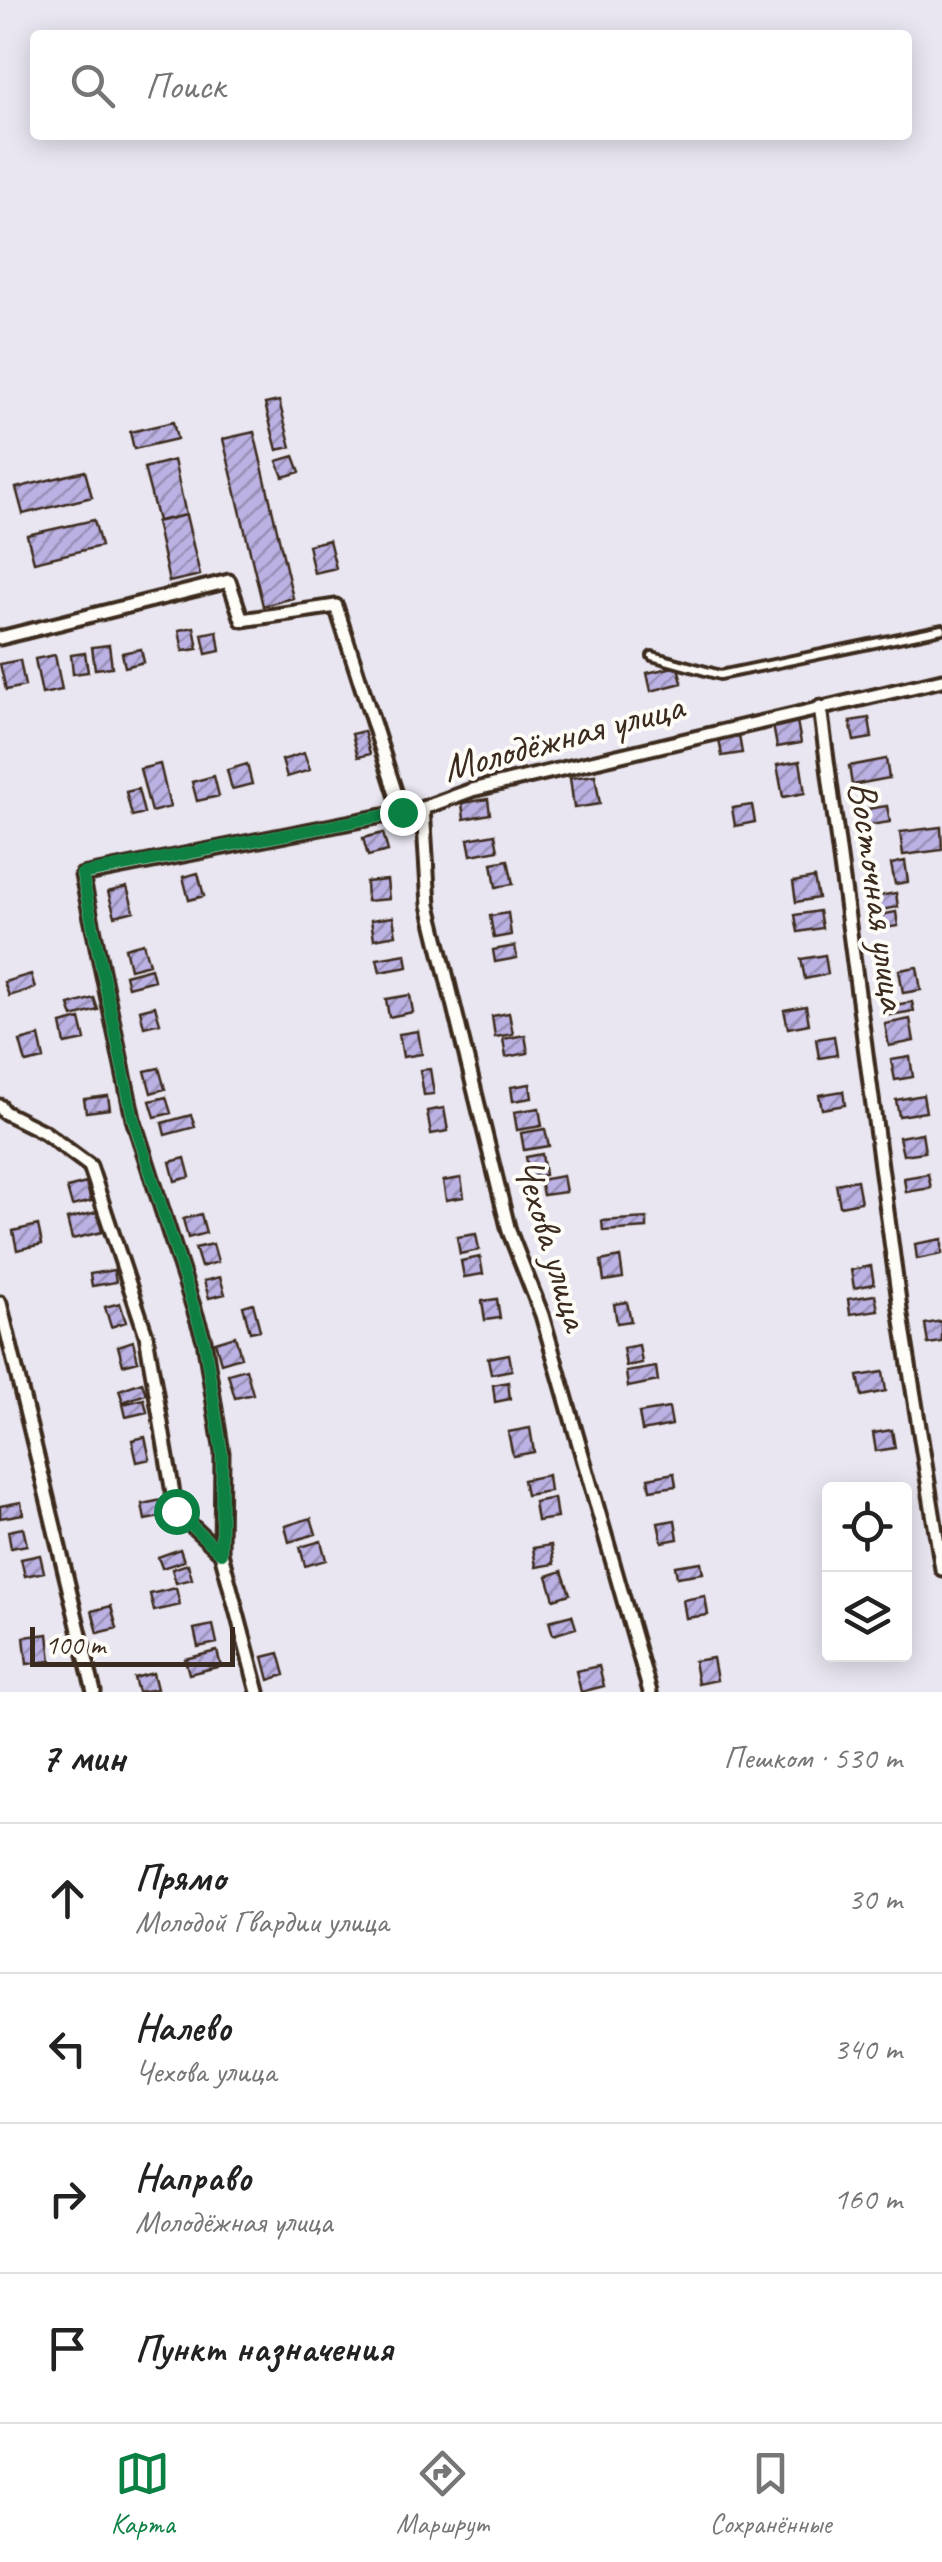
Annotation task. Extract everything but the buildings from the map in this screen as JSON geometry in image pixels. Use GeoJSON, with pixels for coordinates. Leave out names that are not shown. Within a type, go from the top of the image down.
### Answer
{"type":"FeatureCollection","features":[{"type":"Feature","properties":{"kind":"street"},"geometry":{"type":"LineString","coordinates":[[0,638],[229,581],[242,620],[336,606],[402,812]]}},
{"type":"Feature","properties":{"kind":"street","name":"Молодёжная улица"},"geometry":{"type":"LineString","coordinates":[[221,1553],[222,1454],[204,1340],[133,1118],[82,874],[423,808],[472,790],[942,680]]}},
{"type":"Feature","properties":{"kind":"street","name":"Восточная улица"},"geometry":{"type":"LineString","coordinates":[[820,706],[900,1309],[942,1569]]}},
{"type":"Feature","properties":{"kind":"street","name":"Чехова улица"},"geometry":{"type":"LineString","coordinates":[[423,808],[429,906],[510,1231],[542,1315],[650,1692]]}},
{"type":"Feature","properties":{"kind":"street"},"geometry":{"type":"LineString","coordinates":[[0,1106],[90,1166],[146,1336],[176,1511],[221,1553],[258,1692]]}},
{"type":"Feature","properties":{"kind":"street"},"geometry":{"type":"LineString","coordinates":[[0,1303],[94,1692]]}},
{"type":"Feature","properties":{"kind":"lane"},"geometry":{"type":"LineString","coordinates":[[652,656],[720,675],[942,628]]}},
{"type":"Feature","properties":{"kind":"route"},"geometry":{"type":"LineString","coordinates":[[176,1511],[221,1553],[222,1454],[204,1340],[133,1118],[82,874],[402,812]]}}]}
